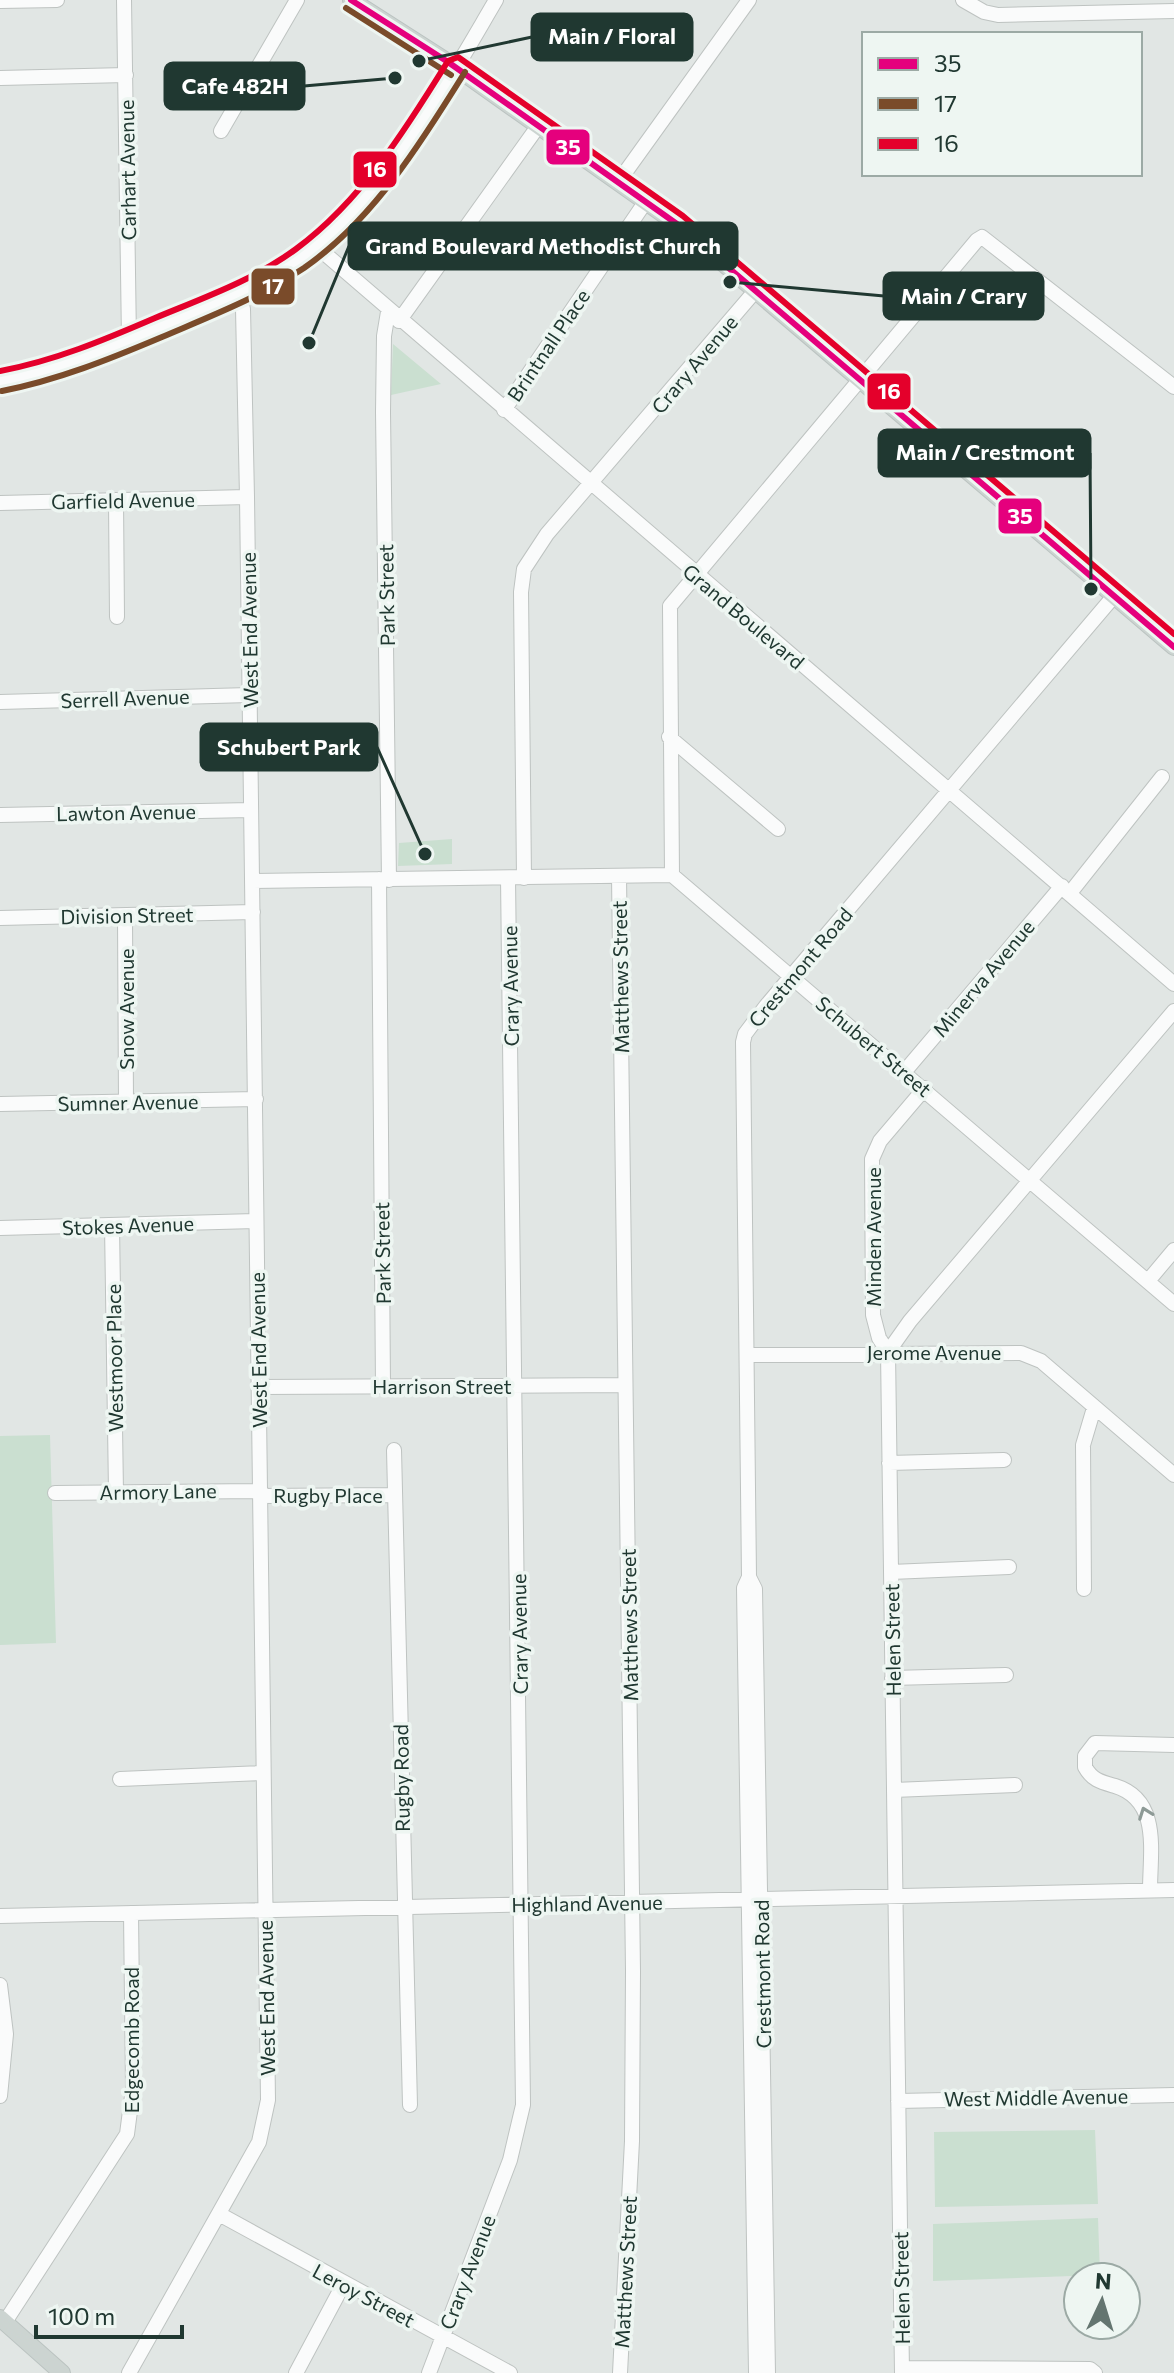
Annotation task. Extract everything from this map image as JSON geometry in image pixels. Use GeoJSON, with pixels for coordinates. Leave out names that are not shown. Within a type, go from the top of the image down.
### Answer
{"type":"FeatureCollection","features":[{"type":"Feature","properties":{"kind":"main road"},"geometry":{"type":"LineString","coordinates":[[351,0],[456,67],[646,201],[756,290],[1174,647]]}},
{"type":"Feature","properties":{"kind":"main road"},"geometry":{"type":"LineString","coordinates":[[2,2320],[62,2373]]}},
{"type":"Feature","properties":{"kind":"street"},"geometry":{"type":"LineString","coordinates":[[0,1],[57,0]]}},
{"type":"Feature","properties":{"kind":"street","name":"Carhart Avenue"},"geometry":{"type":"LineString","coordinates":[[124,0],[129,340]]}},
{"type":"Feature","properties":{"kind":"street"},"geometry":{"type":"LineString","coordinates":[[221,131],[297,0]]}},
{"type":"Feature","properties":{"kind":"street"},"geometry":{"type":"LineString","coordinates":[[0,381],[39,374],[129,340],[239,292],[316,246],[391,163],[456,67],[496,0]]}},
{"type":"Feature","properties":{"kind":"street"},"geometry":{"type":"LineString","coordinates":[[619,181],[749,0]]}},
{"type":"Feature","properties":{"kind":"street"},"geometry":{"type":"LineString","coordinates":[[963,0],[984,12],[998,15],[1174,11]]}},
{"type":"Feature","properties":{"kind":"street"},"geometry":{"type":"LineString","coordinates":[[0,78],[126,75]]}},
{"type":"Feature","properties":{"kind":"street","name":"Park Street"},"geometry":{"type":"LineString","coordinates":[[383,1386],[384,336],[394,316],[539,125]]}},
{"type":"Feature","properties":{"kind":"street","name":"Brintnall Place"},"geometry":{"type":"LineString","coordinates":[[504,410],[646,201]]}},
{"type":"Feature","properties":{"kind":"street"},"geometry":{"type":"LineString","coordinates":[[252,881],[672,875],[669,612],[673,600],[949,269],[982,237],[1174,387]]}},
{"type":"Feature","properties":{"kind":"street","name":"Grand Boulevard"},"geometry":{"type":"LineString","coordinates":[[316,246],[1174,984]]}},
{"type":"Feature","properties":{"kind":"street","name":"Crary Avenue"},"geometry":{"type":"LineString","coordinates":[[429,2373],[518,2134],[524,2089],[516,1385],[516,878],[522,578],[528,560],[547,534],[756,290]]}},
{"type":"Feature","properties":{"kind":"street","name":"West End Avenue"},"geometry":{"type":"LineString","coordinates":[[129,2373],[259,2142],[266,2119],[256,1099],[247,497],[243,309],[239,292]]}},
{"type":"Feature","properties":{"kind":"street","name":"Garfield Avenue"},"geometry":{"type":"LineString","coordinates":[[0,503],[247,497]]}},
{"type":"Feature","properties":{"kind":"street"},"geometry":{"type":"LineString","coordinates":[[116,500],[117,617]]}},
{"type":"Feature","properties":{"kind":"street","name":"Crestmont Road"},"geometry":{"type":"LineString","coordinates":[[756,2373],[759,2201],[744,1588],[749,1577],[743,1042],[745,1034],[791,977],[1114,596]]}},
{"type":"Feature","properties":{"kind":"street","name":"Serrell Avenue"},"geometry":{"type":"LineString","coordinates":[[0,702],[249,695]]}},
{"type":"Feature","properties":{"kind":"street"},"geometry":{"type":"LineString","coordinates":[[669,737],[778,829]]}},
{"type":"Feature","properties":{"kind":"street","name":"Minerva Avenue"},"geometry":{"type":"LineString","coordinates":[[905,1071],[1162,777]]}},
{"type":"Feature","properties":{"kind":"street","name":"Lawton Avenue"},"geometry":{"type":"LineString","coordinates":[[0,815],[251,810]]}},
{"type":"Feature","properties":{"kind":"street","name":"Schubert Street"},"geometry":{"type":"LineString","coordinates":[[672,875],[925,1088],[1174,1304]]}},
{"type":"Feature","properties":{"kind":"street","name":"Matthews Street"},"geometry":{"type":"LineString","coordinates":[[619,876],[632,1902],[632,2141],[620,2373]]}},
{"type":"Feature","properties":{"kind":"street","name":"Division Street"},"geometry":{"type":"LineString","coordinates":[[0,918],[253,912]]}},
{"type":"Feature","properties":{"kind":"street","name":"Snow Avenue"},"geometry":{"type":"LineString","coordinates":[[125,916],[126,1102]]}},
{"type":"Feature","properties":{"kind":"street"},"geometry":{"type":"LineString","coordinates":[[888,1352],[1174,1011]]}},
{"type":"Feature","properties":{"kind":"street","name":"Minden Avenue"},"geometry":{"type":"LineString","coordinates":[[888,1352],[879,1338],[873,1315],[872,1159],[880,1141],[925,1088]]}},
{"type":"Feature","properties":{"kind":"street","name":"Sumner Avenue"},"geometry":{"type":"LineString","coordinates":[[0,1104],[256,1099]]}},
{"type":"Feature","properties":{"kind":"street","name":"Stokes Avenue"},"geometry":{"type":"LineString","coordinates":[[0,1228],[255,1221]]}},
{"type":"Feature","properties":{"kind":"street","name":"Westmoor Place"},"geometry":{"type":"LineString","coordinates":[[112,1225],[116,1492]]}},
{"type":"Feature","properties":{"kind":"street"},"geometry":{"type":"LineString","coordinates":[[1148,1281],[1174,1250]]}},
{"type":"Feature","properties":{"kind":"street","name":"Helen Street"},"geometry":{"type":"LineString","coordinates":[[888,1352],[902,2371]]}},
{"type":"Feature","properties":{"kind":"street","name":"Jerome Avenue"},"geometry":{"type":"LineString","coordinates":[[747,1355],[1021,1353],[1041,1361],[1174,1475]]}},
{"type":"Feature","properties":{"kind":"street","name":"Harrison Street"},"geometry":{"type":"LineString","coordinates":[[260,1387],[625,1385]]}},
{"type":"Feature","properties":{"kind":"street"},"geometry":{"type":"LineString","coordinates":[[1084,1589],[1083,1445],[1094,1408]]}},
{"type":"Feature","properties":{"kind":"street","name":"Rugby Road"},"geometry":{"type":"LineString","coordinates":[[394,1450],[410,2105]]}},
{"type":"Feature","properties":{"kind":"street"},"geometry":{"type":"LineString","coordinates":[[889,1463],[1004,1460]]}},
{"type":"Feature","properties":{"kind":"street","name":"Armory Lane"},"geometry":{"type":"LineString","coordinates":[[55,1493],[261,1493]]}},
{"type":"Feature","properties":{"kind":"street","name":"Rugby Place"},"geometry":{"type":"LineString","coordinates":[[261,1493],[395,1495]]}},
{"type":"Feature","properties":{"kind":"street"},"geometry":{"type":"LineString","coordinates":[[891,1572],[1009,1567]]}},
{"type":"Feature","properties":{"kind":"street"},"geometry":{"type":"LineString","coordinates":[[892,1678],[1006,1675]]}},
{"type":"Feature","properties":{"kind":"street"},"geometry":{"type":"LineString","coordinates":[[1150,1890],[1150,1827],[1146,1812],[1134,1794],[1095,1780],[1085,1767],[1085,1756],[1095,1743],[1174,1745]]}},
{"type":"Feature","properties":{"kind":"street"},"geometry":{"type":"LineString","coordinates":[[120,1779],[262,1773]]}},
{"type":"Feature","properties":{"kind":"street"},"geometry":{"type":"LineString","coordinates":[[894,1790],[1015,1785]]}},
{"type":"Feature","properties":{"kind":"street","name":"Highland Avenue"},"geometry":{"type":"LineString","coordinates":[[0,1916],[1174,1890]]}},
{"type":"Feature","properties":{"kind":"street","name":"Edgecomb Road"},"geometry":{"type":"LineString","coordinates":[[2,2320],[111,2165],[127,2134],[133,2088],[131,1913]]}},
{"type":"Feature","properties":{"kind":"street"},"geometry":{"type":"LineString","coordinates":[[0,1985],[6,2034],[0,2096]]}},
{"type":"Feature","properties":{"kind":"street","name":"West Middle Avenue"},"geometry":{"type":"LineString","coordinates":[[898,2101],[1174,2095]]}},
{"type":"Feature","properties":{"kind":"street","name":"Crestmont Road"},"geometry":{"type":"LineString","coordinates":[[759,2201],[768,2373]]}},
{"type":"Feature","properties":{"kind":"street","name":"Leroy Street"},"geometry":{"type":"LineString","coordinates":[[219,2214],[343,2285],[510,2373]]}},
{"type":"Feature","properties":{"kind":"street"},"geometry":{"type":"LineString","coordinates":[[296,2373],[343,2285]]}},
{"type":"Feature","properties":{"kind":"street"},"geometry":{"type":"LineString","coordinates":[[902,2371],[1090,2369],[1095,2373]]}},
{"type":"Feature","properties":{"kind":"green space"},"geometry":{"type":"Polygon","coordinates":[[[393,344],[441,384],[391,395],[393,344]]]}},
{"type":"Feature","properties":{"kind":"green space"},"geometry":{"type":"Polygon","coordinates":[[[452,839],[452,864],[398,866],[399,843],[452,839]]]}},
{"type":"Feature","properties":{"kind":"green space"},"geometry":{"type":"Polygon","coordinates":[[[50,1435],[56,1643],[0,1645],[0,1436],[50,1435]]]}},
{"type":"Feature","properties":{"kind":"green space"},"geometry":{"type":"Polygon","coordinates":[[[1095,2130],[1098,2204],[935,2207],[934,2132],[1095,2130]]]}},
{"type":"Feature","properties":{"kind":"green space"},"geometry":{"type":"Polygon","coordinates":[[[1098,2218],[1100,2261],[1062,2261],[1062,2276],[933,2281],[933,2224],[1098,2218]]]}},
{"type":"Feature","properties":{"kind":"transit line","name":"35"},"geometry":{"type":"LineString","coordinates":[[351,0],[448,62],[677,224],[1174,647]]}},
{"type":"Feature","properties":{"kind":"transit line","name":"17"},"geometry":{"type":"LineString","coordinates":[[346,8],[451,75]]}},
{"type":"Feature","properties":{"kind":"transit line","name":"16"},"geometry":{"type":"LineString","coordinates":[[0,371],[59,356],[117,334],[210,296],[280,260],[319,230],[362,186],[399,138],[448,61],[458,57],[683,216],[1174,634]]}},
{"type":"Feature","properties":{"kind":"transit line","name":"17"},"geometry":{"type":"LineString","coordinates":[[2,391],[64,375],[123,353],[235,306],[304,268],[329,249],[374,204],[413,153],[465,72]]}},
{"type":"Feature","properties":{"kind":"place","name":"Main / Floral"},"geometry":{"type":"Point","coordinates":[419,61]}},
{"type":"Feature","properties":{"kind":"place","name":"Cafe 482H"},"geometry":{"type":"Point","coordinates":[395,78]}},
{"type":"Feature","properties":{"kind":"place","name":"Main / Crary"},"geometry":{"type":"Point","coordinates":[730,282]}},
{"type":"Feature","properties":{"kind":"place","name":"Grand Boulevard Methodist Church"},"geometry":{"type":"Point","coordinates":[309,343]}},
{"type":"Feature","properties":{"kind":"place","name":"Main / Crestmont"},"geometry":{"type":"Point","coordinates":[1091,589]}},
{"type":"Feature","properties":{"kind":"place","name":"Schubert Park"},"geometry":{"type":"Point","coordinates":[425,854]}}]}
